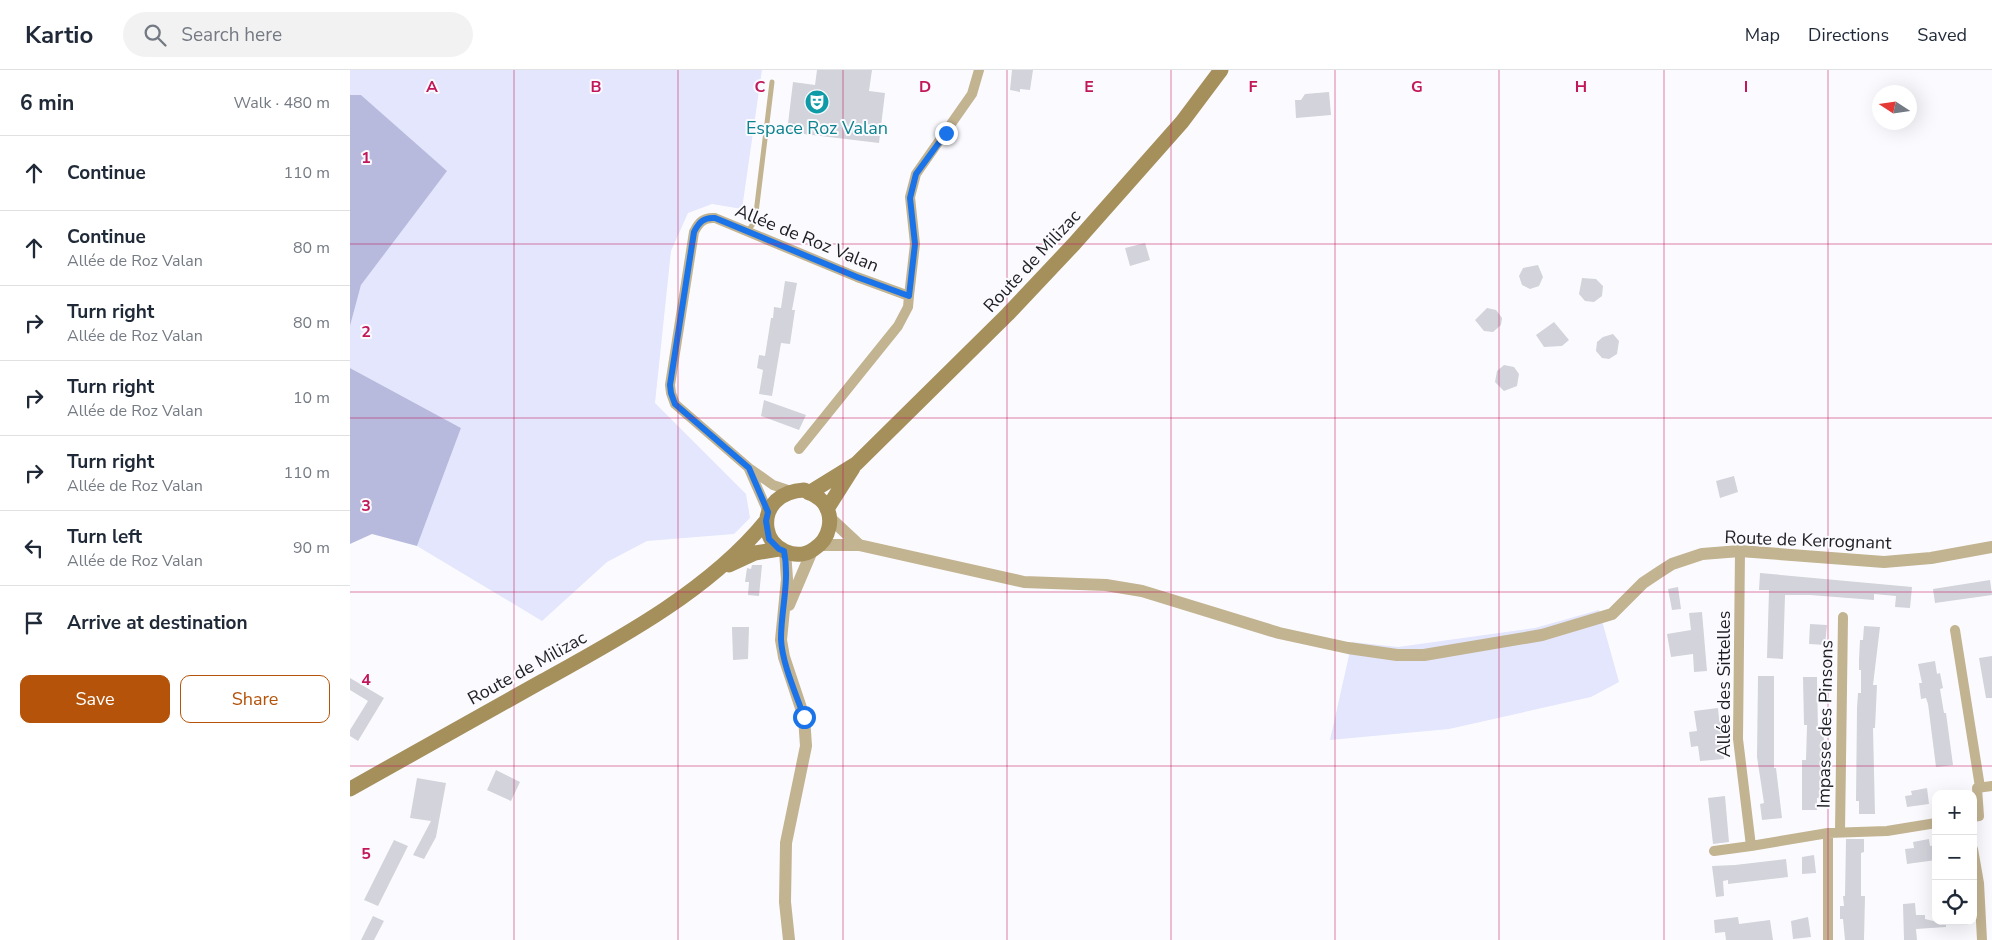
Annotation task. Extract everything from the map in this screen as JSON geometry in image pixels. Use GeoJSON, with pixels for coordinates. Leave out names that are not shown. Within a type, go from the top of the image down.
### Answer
{"type":"FeatureCollection","features":[{"type":"Feature","properties":{"kind":"main road","name":"Route de Milizac"},"geometry":{"type":"LineString","coordinates":[[809,493],[856,464],[956,366],[1074,244],[1182,122],[1221,70]]}},
{"type":"Feature","properties":{"kind":"main road","name":"Route de Milizac"},"geometry":{"type":"LineString","coordinates":[[828,513],[856,464]]}},
{"type":"Feature","properties":{"kind":"main road"},"geometry":{"type":"LineString","coordinates":[[804,490],[809,493],[822,501],[828,513],[829,527],[826,536],[816,548],[799,554],[782,550],[769,539],[767,516],[777,498],[791,491],[804,490]]}},
{"type":"Feature","properties":{"kind":"main road","name":"Route de Milizac"},"geometry":{"type":"LineString","coordinates":[[350,789],[639,625],[716,571],[751,539],[767,516]]}},
{"type":"Feature","properties":{"kind":"main road","name":"Route de Milizac"},"geometry":{"type":"LineString","coordinates":[[716,571],[755,554],[782,550]]}},
{"type":"Feature","properties":{"kind":"street"},"geometry":{"type":"LineString","coordinates":[[800,449],[898,326],[908,306],[915,244],[910,198],[916,174],[972,94],[979,70]]}},
{"type":"Feature","properties":{"kind":"street","name":"Allée de Roz Valan"},"geometry":{"type":"LineString","coordinates":[[791,491],[773,485],[749,468],[675,404],[671,393],[670,385],[694,232],[699,223],[708,217],[715,218],[909,296]]}},
{"type":"Feature","properties":{"kind":"street","name":"Allée de Roz Valan"},"geometry":{"type":"LineString","coordinates":[[749,468],[767,516]]}},
{"type":"Feature","properties":{"kind":"street"},"geometry":{"type":"LineString","coordinates":[[828,513],[860,545]]}},
{"type":"Feature","properties":{"kind":"street"},"geometry":{"type":"LineString","coordinates":[[783,619],[816,548],[860,545]]}},
{"type":"Feature","properties":{"kind":"street","name":"Route de Kerrognant"},"geometry":{"type":"LineString","coordinates":[[860,545],[1024,582],[1106,585],[1142,591],[1279,633],[1348,648],[1397,655],[1424,655],[1542,635],[1612,614],[1643,583],[1672,564],[1702,554],[1740,551],[1884,562],[1931,558],[1992,547]]}},
{"type":"Feature","properties":{"kind":"street"},"geometry":{"type":"LineString","coordinates":[[782,550],[787,580],[781,640],[784,657],[804,717],[806,746],[786,843],[785,902],[789,940]]}},
{"type":"Feature","properties":{"kind":"street","name":"Allée des Sittelles"},"geometry":{"type":"LineString","coordinates":[[1740,551],[1738,739],[1751,846]]}},
{"type":"Feature","properties":{"kind":"street","name":"Impasse des Pinsons"},"geometry":{"type":"LineString","coordinates":[[1840,832],[1843,617]]}},
{"type":"Feature","properties":{"kind":"street"},"geometry":{"type":"LineString","coordinates":[[1955,630],[1980,787],[1977,788],[1979,816],[1977,816]]}},
{"type":"Feature","properties":{"kind":"street"},"geometry":{"type":"LineString","coordinates":[[1980,787],[1992,786]]}},
{"type":"Feature","properties":{"kind":"street"},"geometry":{"type":"LineString","coordinates":[[1714,851],[1828,833],[1886,831],[1932,824]]}},
{"type":"Feature","properties":{"kind":"street"},"geometry":{"type":"LineString","coordinates":[[1828,833],[1828,940]]}},
{"type":"Feature","properties":{"kind":"street"},"geometry":{"type":"LineString","coordinates":[[1977,872],[1982,940]]}},
{"type":"Feature","properties":{"kind":"lane"},"geometry":{"type":"LineString","coordinates":[[748,231],[755,221],[772,82]]}},
{"type":"Feature","properties":{"kind":"shaded area"},"geometry":{"type":"Polygon","coordinates":[[[350,70],[762,70],[742,209],[712,204],[688,213],[671,251],[655,403],[746,494],[750,518],[734,534],[647,541],[607,562],[542,621],[417,546],[461,428],[350,368],[350,326],[361,285],[446,171],[361,95],[350,95],[350,70]]]}},
{"type":"Feature","properties":{"kind":"shaded area"},"geometry":{"type":"Polygon","coordinates":[[[350,95],[361,95],[447,171],[361,285],[350,326],[350,95]]]}},
{"type":"Feature","properties":{"kind":"shaded area"},"geometry":{"type":"Polygon","coordinates":[[[350,368],[461,428],[417,546],[372,534],[350,544],[350,368]]]}},
{"type":"Feature","properties":{"kind":"shaded area"},"geometry":{"type":"Polygon","coordinates":[[[1599,610],[1619,682],[1591,697],[1449,729],[1330,740],[1352,642],[1398,647],[1535,628],[1599,610]]]}},
{"type":"Feature","properties":{"kind":"building","name":"Espace Roz Valan"},"geometry":{"type":"Polygon","coordinates":[[[817,70],[872,70],[869,91],[885,93],[879,143],[787,132],[793,82],[815,85],[817,70]]]}},
{"type":"Feature","properties":{"kind":"building"},"geometry":{"type":"Polygon","coordinates":[[[1012,70],[1033,70],[1030,90],[1020,89],[1020,92],[1010,90],[1012,70]]]}},
{"type":"Feature","properties":{"kind":"building"},"geometry":{"type":"Polygon","coordinates":[[[1329,92],[1331,115],[1296,118],[1295,100],[1301,100],[1305,94],[1329,92]]]}},
{"type":"Feature","properties":{"kind":"building"},"geometry":{"type":"Polygon","coordinates":[[[1145,243],[1150,260],[1130,266],[1125,248],[1145,243]]]}},
{"type":"Feature","properties":{"kind":"building"},"geometry":{"type":"Polygon","coordinates":[[[1538,265],[1543,277],[1539,286],[1530,289],[1522,285],[1519,276],[1523,268],[1538,265]]]}},
{"type":"Feature","properties":{"kind":"building"},"geometry":{"type":"Polygon","coordinates":[[[1582,278],[1596,279],[1603,286],[1602,296],[1594,302],[1585,301],[1579,294],[1582,278]]]}},
{"type":"Feature","properties":{"kind":"building"},"geometry":{"type":"Polygon","coordinates":[[[785,281],[797,283],[792,310],[795,310],[790,344],[781,343],[772,396],[759,394],[763,370],[757,368],[759,355],[765,356],[771,318],[773,318],[774,307],[781,308],[785,281]]]}},
{"type":"Feature","properties":{"kind":"building"},"geometry":{"type":"Polygon","coordinates":[[[1487,308],[1496,310],[1502,318],[1501,325],[1493,332],[1484,331],[1475,320],[1487,308]]]}},
{"type":"Feature","properties":{"kind":"building"},"geometry":{"type":"Polygon","coordinates":[[[1554,322],[1569,340],[1562,346],[1544,347],[1536,335],[1554,322]]]}},
{"type":"Feature","properties":{"kind":"building"},"geometry":{"type":"Polygon","coordinates":[[[1613,334],[1619,341],[1617,354],[1609,359],[1602,358],[1596,351],[1597,342],[1603,337],[1613,334]]]}},
{"type":"Feature","properties":{"kind":"building"},"geometry":{"type":"Polygon","coordinates":[[[1504,365],[1514,367],[1519,374],[1517,386],[1504,391],[1495,382],[1497,371],[1504,365]]]}},
{"type":"Feature","properties":{"kind":"building"},"geometry":{"type":"Polygon","coordinates":[[[764,400],[806,415],[799,430],[761,416],[764,400]]]}},
{"type":"Feature","properties":{"kind":"building"},"geometry":{"type":"Polygon","coordinates":[[[1734,476],[1738,492],[1720,498],[1716,481],[1734,476]]]}},
{"type":"Feature","properties":{"kind":"building"},"geometry":{"type":"Polygon","coordinates":[[[752,565],[762,565],[759,596],[748,595],[749,582],[745,582],[747,568],[751,569],[752,565]]]}},
{"type":"Feature","properties":{"kind":"building"},"geometry":{"type":"Polygon","coordinates":[[[1760,573],[1912,587],[1910,608],[1895,607],[1896,596],[1874,594],[1874,600],[1785,595],[1783,659],[1767,658],[1769,590],[1759,590],[1760,573]]]}},
{"type":"Feature","properties":{"kind":"building"},"geometry":{"type":"Polygon","coordinates":[[[1990,580],[1992,595],[1935,603],[1933,589],[1990,580]]]}},
{"type":"Feature","properties":{"kind":"building"},"geometry":{"type":"Polygon","coordinates":[[[1678,587],[1681,609],[1672,610],[1668,589],[1678,587]]]}},
{"type":"Feature","properties":{"kind":"building"},"geometry":{"type":"Polygon","coordinates":[[[1702,612],[1707,671],[1694,672],[1693,654],[1671,657],[1667,634],[1691,630],[1689,613],[1702,612]]]}},
{"type":"Feature","properties":{"kind":"building"},"geometry":{"type":"Polygon","coordinates":[[[1810,624],[1827,625],[1825,645],[1809,644],[1810,624]]]}},
{"type":"Feature","properties":{"kind":"building"},"geometry":{"type":"Polygon","coordinates":[[[1864,626],[1880,627],[1873,685],[1877,685],[1875,728],[1873,728],[1875,814],[1859,814],[1859,801],[1856,801],[1857,708],[1858,693],[1861,693],[1859,660],[1860,640],[1863,640],[1864,626]]]}},
{"type":"Feature","properties":{"kind":"building"},"geometry":{"type":"Polygon","coordinates":[[[732,627],[749,627],[748,659],[733,660],[732,627]]]}},
{"type":"Feature","properties":{"kind":"building"},"geometry":{"type":"Polygon","coordinates":[[[1992,656],[1992,698],[1986,698],[1979,658],[1992,656]]]}},
{"type":"Feature","properties":{"kind":"building"},"geometry":{"type":"Polygon","coordinates":[[[1935,661],[1937,674],[1940,673],[1943,688],[1940,689],[1944,713],[1946,713],[1953,765],[1936,767],[1928,704],[1926,698],[1921,699],[1919,683],[1922,683],[1918,664],[1935,661]]]}},
{"type":"Feature","properties":{"kind":"building"},"geometry":{"type":"Polygon","coordinates":[[[1758,676],[1774,676],[1774,768],[1776,768],[1782,818],[1762,820],[1760,804],[1764,803],[1757,757],[1758,676]]]}},
{"type":"Feature","properties":{"kind":"building"},"geometry":{"type":"Polygon","coordinates":[[[1803,677],[1817,677],[1818,731],[1824,731],[1823,783],[1820,783],[1820,798],[1817,798],[1817,810],[1802,810],[1802,760],[1806,760],[1807,725],[1804,725],[1803,677]]]}},
{"type":"Feature","properties":{"kind":"building"},"geometry":{"type":"Polygon","coordinates":[[[350,678],[384,698],[358,741],[350,736],[350,730],[368,701],[350,690],[350,678]]]}},
{"type":"Feature","properties":{"kind":"building"},"geometry":{"type":"Polygon","coordinates":[[[1718,708],[1719,718],[1723,717],[1727,749],[1723,750],[1724,759],[1700,761],[1698,746],[1691,747],[1689,732],[1697,731],[1694,711],[1718,708]]]}},
{"type":"Feature","properties":{"kind":"building"},"geometry":{"type":"Polygon","coordinates":[[[496,770],[520,782],[511,801],[487,790],[496,770]]]}},
{"type":"Feature","properties":{"kind":"building"},"geometry":{"type":"Polygon","coordinates":[[[417,778],[446,783],[436,837],[424,859],[413,855],[431,821],[410,818],[417,778]]]}},
{"type":"Feature","properties":{"kind":"building"},"geometry":{"type":"Polygon","coordinates":[[[1927,788],[1929,804],[1907,807],[1905,796],[1912,795],[1911,791],[1927,788]]]}},
{"type":"Feature","properties":{"kind":"building"},"geometry":{"type":"Polygon","coordinates":[[[1725,796],[1729,842],[1713,844],[1708,798],[1725,796]]]}},
{"type":"Feature","properties":{"kind":"building"},"geometry":{"type":"Polygon","coordinates":[[[1846,839],[1864,839],[1864,852],[1861,853],[1861,896],[1865,896],[1864,940],[1845,940],[1843,919],[1840,919],[1840,906],[1844,906],[1843,896],[1845,896],[1846,839]]]}},
{"type":"Feature","properties":{"kind":"building"},"geometry":{"type":"Polygon","coordinates":[[[1929,839],[1930,846],[1932,846],[1932,861],[1907,864],[1905,849],[1914,848],[1913,842],[1929,839]]]}},
{"type":"Feature","properties":{"kind":"building"},"geometry":{"type":"Polygon","coordinates":[[[394,840],[408,846],[378,906],[364,900],[394,840]]]}},
{"type":"Feature","properties":{"kind":"building"},"geometry":{"type":"Polygon","coordinates":[[[1814,855],[1816,873],[1802,874],[1802,857],[1814,855]]]}},
{"type":"Feature","properties":{"kind":"building"},"geometry":{"type":"Polygon","coordinates":[[[1786,859],[1788,877],[1728,884],[1728,880],[1723,881],[1724,896],[1716,897],[1712,866],[1786,859]]]}},
{"type":"Feature","properties":{"kind":"building"},"geometry":{"type":"Polygon","coordinates":[[[1915,903],[1916,915],[1925,915],[1925,919],[1932,921],[1932,925],[1946,925],[1946,927],[1916,929],[1917,940],[1904,940],[1903,904],[1915,903]]]}},
{"type":"Feature","properties":{"kind":"building"},"geometry":{"type":"Polygon","coordinates":[[[373,916],[384,921],[374,940],[361,940],[373,916]]]}},
{"type":"Feature","properties":{"kind":"building"},"geometry":{"type":"Polygon","coordinates":[[[1738,917],[1739,924],[1770,920],[1773,940],[1726,940],[1725,932],[1715,933],[1714,920],[1738,917]]]}},
{"type":"Feature","properties":{"kind":"building"},"geometry":{"type":"Polygon","coordinates":[[[1808,917],[1811,937],[1793,939],[1791,921],[1808,917]]]}},
{"type":"Feature","properties":{"kind":"place","name":"Espace Roz Valan"},"geometry":{"type":"Point","coordinates":[817,102]}},
{"type":"Feature","properties":{"kind":"route"},"geometry":{"type":"LineString","coordinates":[[804,717],[784,657],[781,640],[787,562],[784,551],[779,549],[769,539],[766,521],[768,512],[749,468],[675,404],[671,393],[670,385],[694,232],[699,223],[708,217],[715,218],[857,277],[909,296],[915,244],[910,198],[916,174],[946,133]]}}]}
